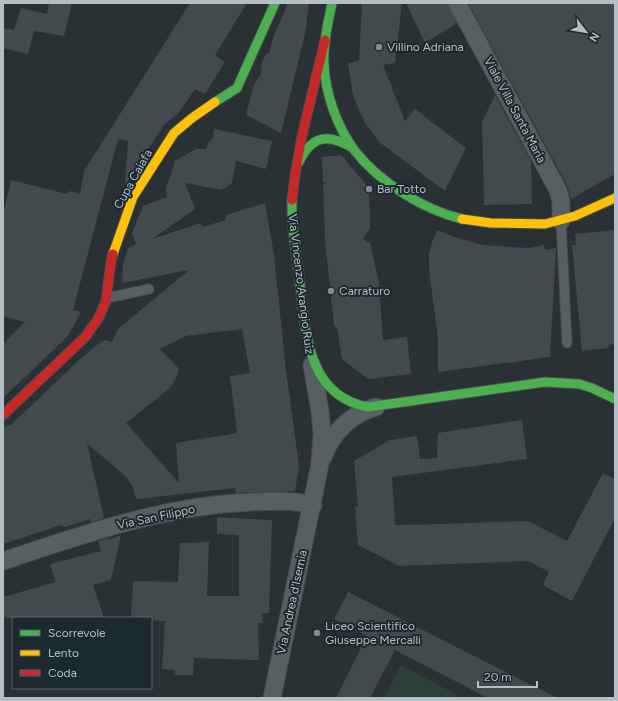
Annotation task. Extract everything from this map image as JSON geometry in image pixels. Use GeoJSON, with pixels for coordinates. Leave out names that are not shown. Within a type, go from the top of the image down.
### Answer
{"type":"FeatureCollection","features":[{"type":"Feature","properties":{"kind":"street","name":"Cupa Caiafa"},"geometry":{"type":"LineString","coordinates":[[4,413],[85,337],[98,320],[104,308],[114,249],[125,215],[133,197],[174,133],[192,118],[236,88],[275,3]]}},
{"type":"Feature","properties":{"kind":"street"},"geometry":{"type":"LineString","coordinates":[[332,3],[325,40],[324,66],[333,106],[345,135],[353,148],[369,165],[398,191],[410,199],[435,210],[471,221],[492,224],[549,224],[586,212],[615,198]]}},
{"type":"Feature","properties":{"kind":"street","name":"Viale Villa Santa Maria"},"geometry":{"type":"LineString","coordinates":[[457,3],[558,190],[561,201],[561,221]]}},
{"type":"Feature","properties":{"kind":"street","name":"Via Vincenzo Arangio Ruiz"},"geometry":{"type":"LineString","coordinates":[[313,505],[320,464],[322,432],[320,411],[309,351],[293,221],[292,197],[305,120],[325,40]]}},
{"type":"Feature","properties":{"kind":"street"},"geometry":{"type":"LineString","coordinates":[[296,167],[310,145],[324,138],[336,139],[353,148]]}},
{"type":"Feature","properties":{"kind":"street"},"geometry":{"type":"LineString","coordinates":[[309,351],[322,377],[340,396],[358,405],[377,406],[545,382],[579,384],[592,388],[615,399]]}},
{"type":"Feature","properties":{"kind":"street"},"geometry":{"type":"LineString","coordinates":[[320,464],[330,441],[342,426],[361,412],[377,406]]}},
{"type":"Feature","properties":{"kind":"street","name":"Via San Filippo"},"geometry":{"type":"LineString","coordinates":[[3,561],[117,524],[190,509],[236,503],[276,501],[295,501],[313,505]]}},
{"type":"Feature","properties":{"kind":"street","name":"Via Andrea d'Isernia"},"geometry":{"type":"LineString","coordinates":[[272,698],[313,505]]}},
{"type":"Feature","properties":{"kind":"lane"},"geometry":{"type":"LineString","coordinates":[[561,221],[567,343]]}},
{"type":"Feature","properties":{"kind":"lane"},"geometry":{"type":"LineString","coordinates":[[106,298],[149,289]]}},
{"type":"Feature","properties":{"kind":"green space"},"geometry":{"type":"Polygon","coordinates":[[[401,665],[463,698],[384,698],[401,665]]]}},
{"type":"Feature","properties":{"kind":"building"},"geometry":{"type":"Polygon","coordinates":[[[49,3],[72,3],[64,36],[34,31],[28,54],[3,48],[3,28],[14,30],[21,8],[47,14],[49,3]]]}},
{"type":"Feature","properties":{"kind":"building"},"geometry":{"type":"Polygon","coordinates":[[[190,3],[247,3],[215,55],[225,62],[205,94],[195,89],[180,111],[163,126],[125,186],[128,141],[118,139],[73,310],[81,312],[68,336],[3,398],[3,344],[25,322],[3,316],[3,215],[11,180],[67,194],[69,191],[80,194],[84,171],[190,3]]]}},
{"type":"Feature","properties":{"kind":"building"},"geometry":{"type":"Polygon","coordinates":[[[287,3],[309,3],[305,34],[281,133],[246,115],[254,84],[261,74],[262,62],[266,54],[269,53],[273,38],[287,3]]]}},
{"type":"Feature","properties":{"kind":"building"},"geometry":{"type":"Polygon","coordinates":[[[362,3],[402,3],[395,63],[383,65],[405,121],[415,109],[466,148],[445,191],[379,142],[364,121],[359,110],[353,95],[348,63],[359,61],[362,3]]]}},
{"type":"Feature","properties":{"kind":"building","name":"Villino Adriana"},"geometry":{"type":"Polygon","coordinates":[[[406,3],[447,3],[457,23],[425,43],[406,3]]]}},
{"type":"Feature","properties":{"kind":"building"},"geometry":{"type":"Polygon","coordinates":[[[468,3],[615,3],[615,174],[571,199],[567,185],[468,3]]]}},
{"type":"Feature","properties":{"kind":"building"},"geometry":{"type":"Polygon","coordinates":[[[495,95],[531,161],[532,204],[484,205],[482,122],[495,95]]]}},
{"type":"Feature","properties":{"kind":"building"},"geometry":{"type":"Polygon","coordinates":[[[214,129],[272,141],[266,169],[236,161],[232,183],[222,190],[185,183],[195,209],[152,239],[201,223],[202,227],[226,220],[226,215],[265,203],[274,255],[286,370],[299,466],[295,491],[236,493],[235,488],[136,499],[133,487],[125,476],[87,443],[104,518],[91,522],[90,519],[65,527],[61,525],[3,544],[3,427],[12,424],[80,359],[98,344],[105,340],[112,342],[118,329],[189,270],[122,283],[123,264],[128,248],[136,244],[132,234],[143,206],[167,197],[166,188],[176,159],[177,160],[196,149],[206,149],[209,141],[213,138],[214,129]],[[242,329],[185,336],[160,349],[179,369],[175,380],[169,389],[126,423],[179,483],[176,443],[237,433],[230,376],[250,373],[242,329]]]}},
{"type":"Feature","properties":{"kind":"building"},"geometry":{"type":"Polygon","coordinates":[[[341,155],[369,188],[370,228],[363,239],[370,243],[379,283],[383,340],[407,337],[411,374],[368,379],[342,359],[337,328],[334,325],[325,239],[323,184],[327,183],[323,182],[322,157],[341,155]]]}},
{"type":"Feature","properties":{"kind":"building"},"geometry":{"type":"Polygon","coordinates":[[[437,230],[454,237],[483,245],[528,248],[544,245],[545,250],[556,248],[550,357],[438,372],[438,339],[429,269],[429,254],[437,230]]]}},
{"type":"Feature","properties":{"kind":"building"},"geometry":{"type":"Polygon","coordinates":[[[615,230],[615,344],[608,345],[609,348],[582,351],[572,245],[576,245],[575,234],[615,230]]]}},
{"type":"Feature","properties":{"kind":"building"},"geometry":{"type":"Polygon","coordinates":[[[522,420],[527,459],[392,477],[395,525],[528,521],[567,541],[603,473],[615,479],[615,518],[572,601],[543,585],[549,572],[529,561],[399,566],[358,545],[355,507],[358,506],[354,461],[390,440],[417,436],[420,459],[437,458],[438,433],[522,420]]]}},
{"type":"Feature","properties":{"kind":"building"},"geometry":{"type":"Polygon","coordinates":[[[217,517],[272,520],[269,613],[262,613],[263,623],[258,623],[259,660],[194,658],[193,675],[174,675],[175,670],[162,669],[165,621],[152,620],[152,617],[131,617],[133,581],[178,582],[180,543],[209,542],[207,596],[239,596],[239,535],[217,534],[217,517]]]}},
{"type":"Feature","properties":{"kind":"building"},"geometry":{"type":"Polygon","coordinates":[[[121,535],[111,580],[93,585],[104,617],[3,618],[3,597],[56,582],[50,564],[101,551],[98,541],[109,538],[109,540],[121,535]]]}},
{"type":"Feature","properties":{"kind":"building"},"geometry":{"type":"Polygon","coordinates":[[[348,592],[557,698],[488,698],[395,650],[370,698],[336,698],[367,636],[334,619],[348,592]]]}},
{"type":"Feature","properties":{"kind":"traffic: fast"},"geometry":{"type":"LineString","coordinates":[[215,102],[237,88],[275,3]]}},
{"type":"Feature","properties":{"kind":"traffic: fast"},"geometry":{"type":"LineString","coordinates":[[332,3],[324,48],[325,74],[333,109],[349,142],[365,162],[389,184],[418,202],[447,215],[462,219]]}},
{"type":"Feature","properties":{"kind":"traffic: fast"},"geometry":{"type":"LineString","coordinates":[[299,162],[309,146],[322,139],[336,140],[353,148]]}},
{"type":"Feature","properties":{"kind":"traffic: fast"},"geometry":{"type":"LineString","coordinates":[[292,200],[293,229],[304,316],[312,356],[320,374],[331,389],[347,400],[368,407],[545,382],[579,384],[592,388],[615,399]]}},
{"type":"Feature","properties":{"kind":"traffic: slow"},"geometry":{"type":"LineString","coordinates":[[113,254],[133,197],[174,133],[215,102]]}},
{"type":"Feature","properties":{"kind":"traffic: slow"},"geometry":{"type":"LineString","coordinates":[[462,219],[491,223],[545,224],[575,216],[615,198]]}},
{"type":"Feature","properties":{"kind":"traffic: jam"},"geometry":{"type":"LineString","coordinates":[[292,200],[302,136],[325,40]]}},
{"type":"Feature","properties":{"kind":"traffic: jam"},"geometry":{"type":"LineString","coordinates":[[3,415],[85,337],[98,319],[106,301],[113,254]]}},
{"type":"Feature","properties":{"kind":"place","name":"Villino Adriana"},"geometry":{"type":"Point","coordinates":[379,47]}},
{"type":"Feature","properties":{"kind":"place","name":"Bar Totto"},"geometry":{"type":"Point","coordinates":[369,189]}},
{"type":"Feature","properties":{"kind":"place","name":"Carraturo"},"geometry":{"type":"Point","coordinates":[331,291]}},
{"type":"Feature","properties":{"kind":"place","name":"Liceo Scientifico Giuseppe Mercalli"},"geometry":{"type":"Point","coordinates":[317,633]}}]}
